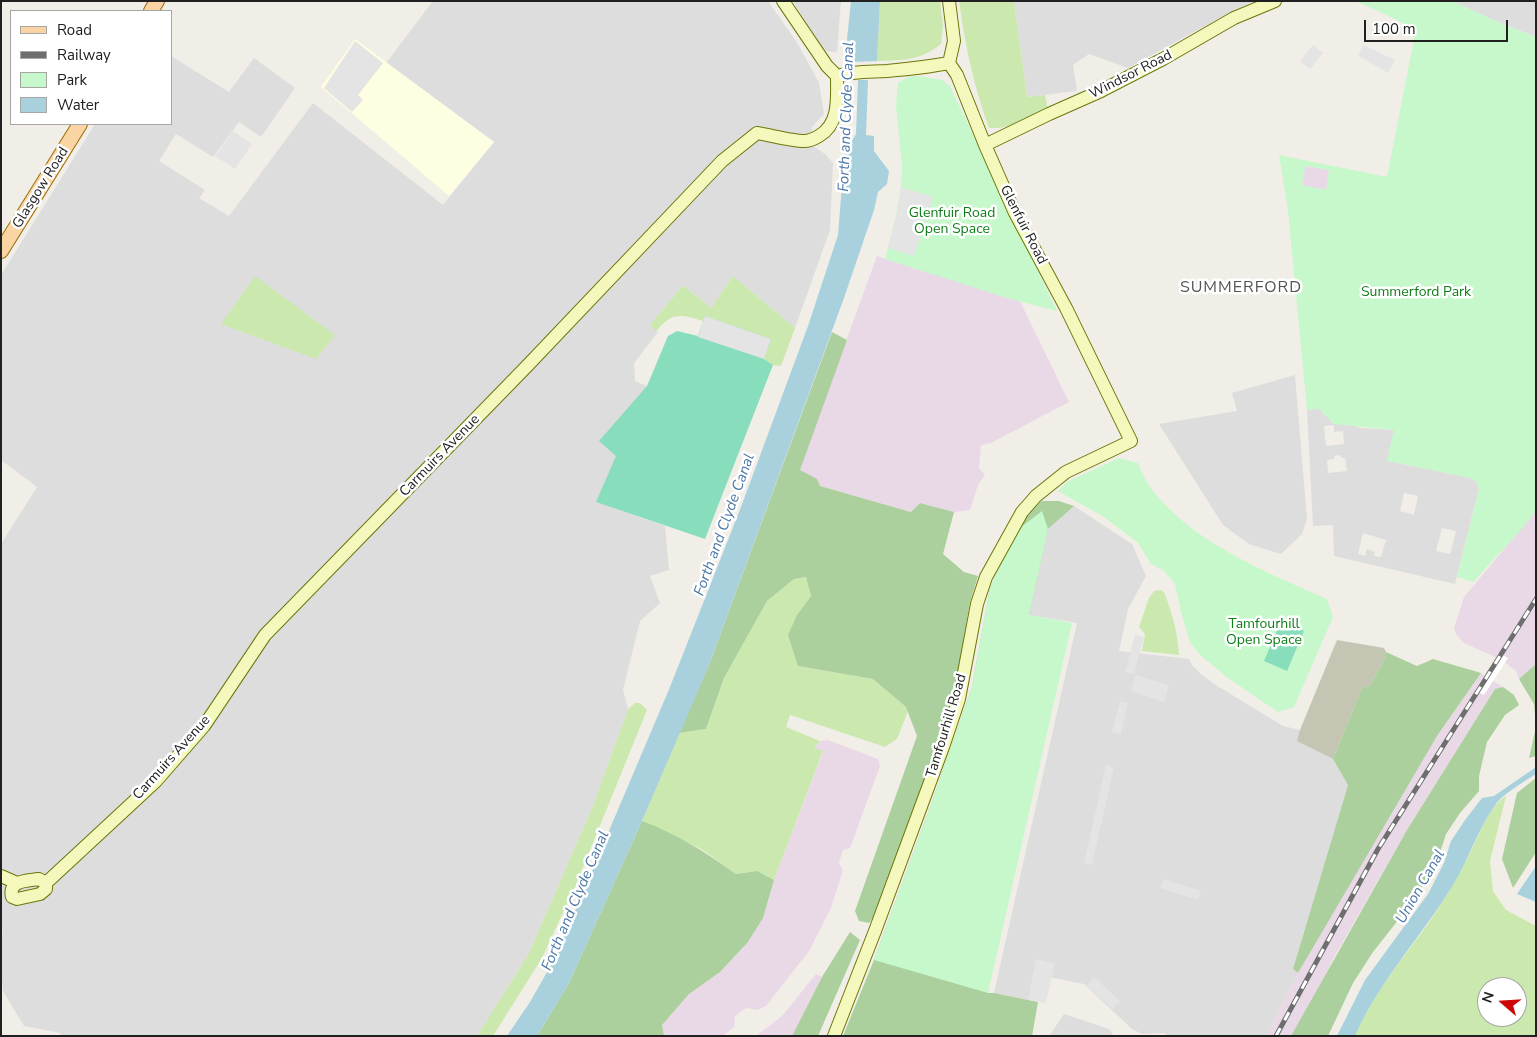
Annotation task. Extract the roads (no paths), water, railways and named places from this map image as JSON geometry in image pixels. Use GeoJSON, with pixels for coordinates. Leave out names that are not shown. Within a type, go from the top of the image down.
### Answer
{"type":"FeatureCollection","features":[{"type":"Feature","properties":{"kind":"main road","name":"Glasgow Road"},"geometry":{"type":"LineString","coordinates":[[1,251],[79,125]]}},
{"type":"Feature","properties":{"kind":"street"},"geometry":{"type":"LineString","coordinates":[[783,1],[837,76],[852,72],[934,66],[949,63],[954,41],[949,1]]}},
{"type":"Feature","properties":{"kind":"street","name":"Windsor Road"},"geometry":{"type":"LineString","coordinates":[[985,146],[1048,114],[1102,91],[1163,59],[1234,18],[1275,1]]}},
{"type":"Feature","properties":{"kind":"street","name":"Glenfuir Road"},"geometry":{"type":"LineString","coordinates":[[949,63],[957,75],[985,146],[1015,213],[1066,308],[1131,441]]}},
{"type":"Feature","properties":{"kind":"street","name":"Carmuirs Avenue"},"geometry":{"type":"LineString","coordinates":[[14,887],[12,897],[17,899],[40,894],[46,889],[46,883],[156,781],[204,726],[265,635],[522,372],[722,161],[757,133],[802,141],[814,138],[828,130],[834,120],[837,106],[837,76]]}},
{"type":"Feature","properties":{"kind":"street","name":"Tamfourhill Road"},"geometry":{"type":"LineString","coordinates":[[834,1036],[875,932],[959,699],[977,604],[986,577],[1022,512],[1044,489],[1066,472],[1131,441]]}},
{"type":"Feature","properties":{"kind":"street"},"geometry":{"type":"LineString","coordinates":[[1,876],[14,887]]}},
{"type":"Feature","properties":{"kind":"street"},"geometry":{"type":"LineString","coordinates":[[1,880],[14,887]]}},
{"type":"Feature","properties":{"kind":"water"},"geometry":{"type":"Polygon","coordinates":[[[851,1],[880,1],[877,61],[851,62],[847,39],[851,1]]]}},
{"type":"Feature","properties":{"kind":"water"},"geometry":{"type":"Polygon","coordinates":[[[858,80],[868,80],[866,135],[874,136],[874,151],[889,171],[887,184],[878,192],[874,210],[844,298],[709,665],[642,821],[569,983],[537,1036],[507,1036],[530,1002],[555,958],[670,687],[741,507],[808,326],[838,235],[845,148],[856,134],[858,80]]]}},
{"type":"Feature","properties":{"kind":"water"},"geometry":{"type":"Polygon","coordinates":[[[1536,767],[1536,774],[1514,788],[1496,804],[1453,885],[1376,996],[1355,1036],[1337,1036],[1365,980],[1428,894],[1444,863],[1451,841],[1465,820],[1482,798],[1494,796],[1536,767]]]}},
{"type":"Feature","properties":{"kind":"water"},"geometry":{"type":"Polygon","coordinates":[[[1536,866],[1536,902],[1517,894],[1536,866]]]}},
{"type":"Feature","properties":{"kind":"railway"},"geometry":{"type":"LineString","coordinates":[[1276,1036],[1378,849],[1536,599]]}},
{"type":"Feature","properties":{"kind":"district","name":"SUMMERFORD"},"geometry":{"type":"Point","coordinates":[1241,288]}},
{"type":"Feature","properties":{"kind":"water label","name":"Forth and Clyde Canal"},"geometry":{"type":"Point","coordinates":[847,117]}},
{"type":"Feature","properties":{"kind":"water label","name":"Forth and Clyde Canal"},"geometry":{"type":"Point","coordinates":[725,525]}},
{"type":"Feature","properties":{"kind":"water label","name":"Union Canal"},"geometry":{"type":"Point","coordinates":[1421,887]}},
{"type":"Feature","properties":{"kind":"water label","name":"Forth and Clyde Canal"},"geometry":{"type":"Point","coordinates":[576,901]}},
{"type":"Feature","properties":{"kind":"park label","name":"Glenfuir Road Open Space"},"geometry":{"type":"Point","coordinates":[952,222]}},
{"type":"Feature","properties":{"kind":"park label","name":"Summerford Park"},"geometry":{"type":"Point","coordinates":[1416,293]}},
{"type":"Feature","properties":{"kind":"park label","name":"Tamfourhill Open Space"},"geometry":{"type":"Point","coordinates":[1264,634]}}]}
